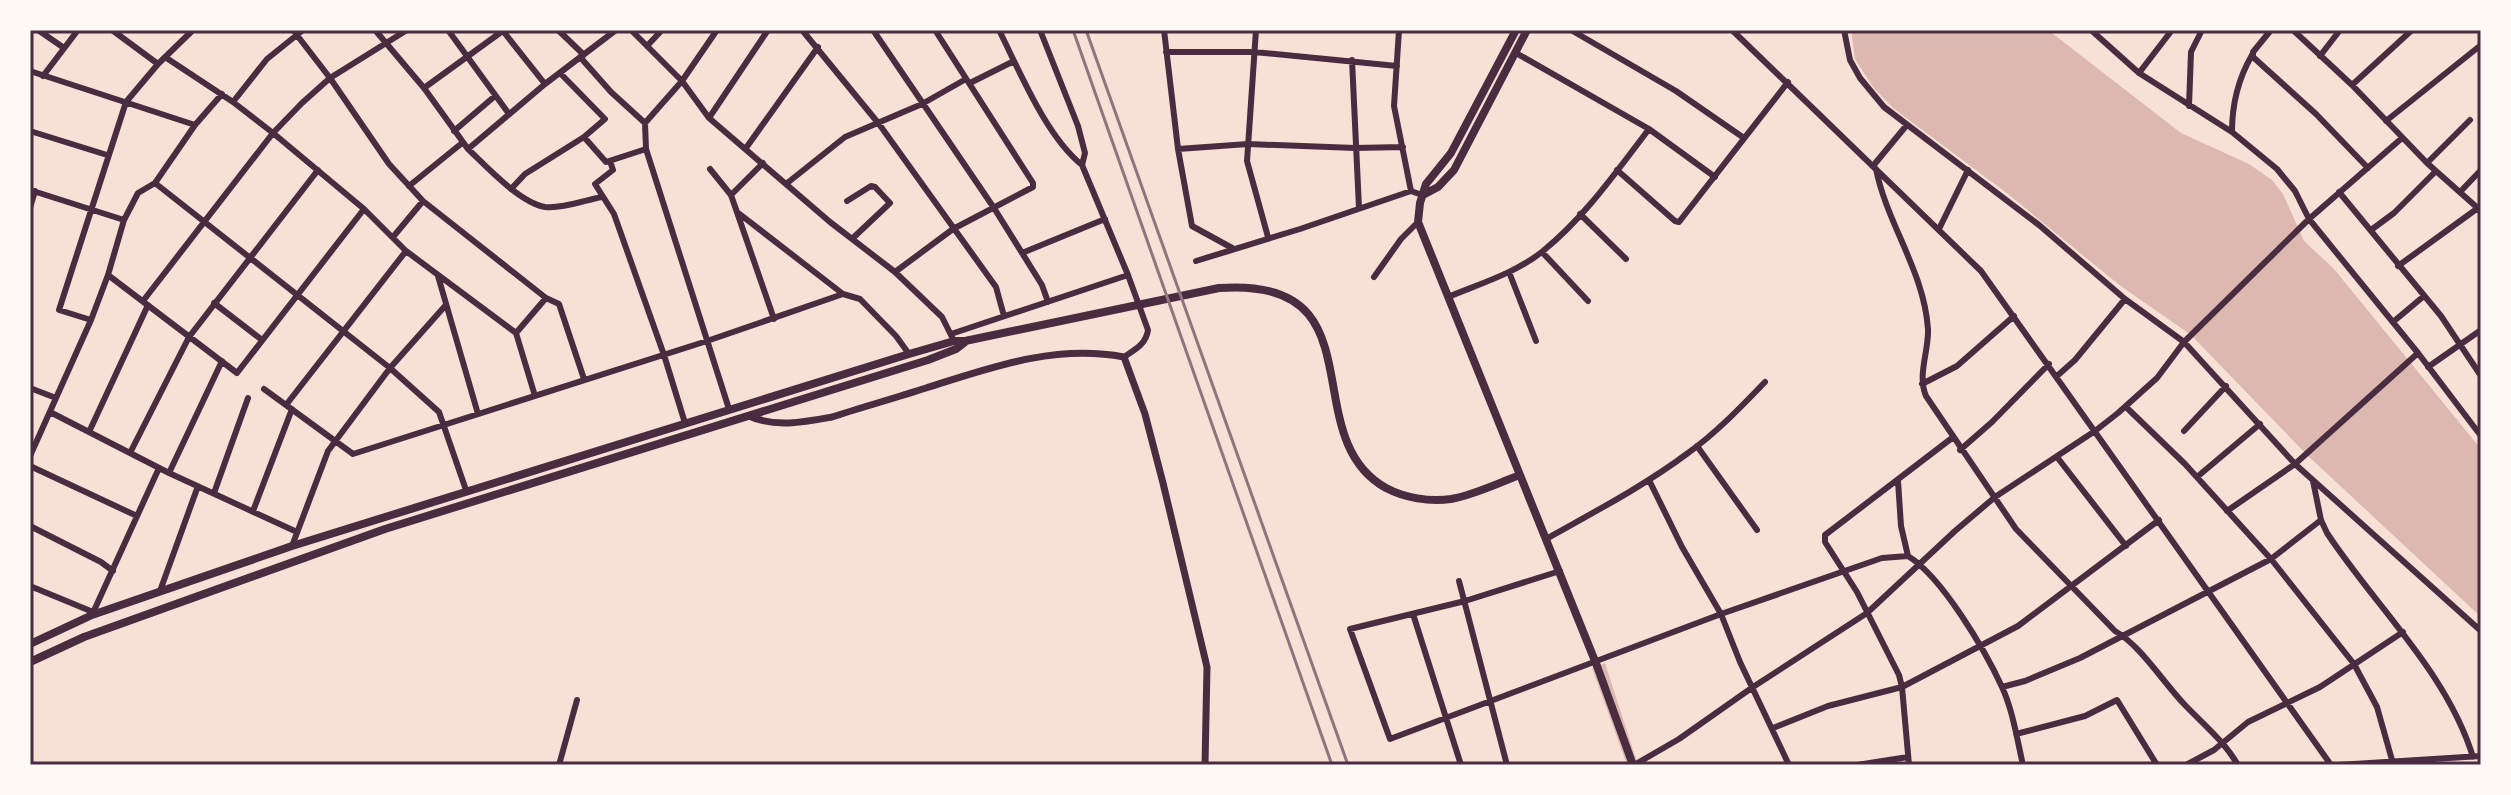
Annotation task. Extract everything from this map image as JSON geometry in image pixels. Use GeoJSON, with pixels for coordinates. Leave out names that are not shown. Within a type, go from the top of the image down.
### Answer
{"type":"FeatureCollection","features":[{"type":"Feature","properties":{"kind":"main road"},"geometry":{"type":"LineString","coordinates":[[1516,30],[1451,153],[1426,184],[1418,222],[1560,571],[1633,765]]}},
{"type":"Feature","properties":{"kind":"main road"},"geometry":{"type":"LineString","coordinates":[[1422,195],[1438,187],[1454,170],[1527,30]]}},
{"type":"Feature","properties":{"kind":"main road"},"geometry":{"type":"LineString","coordinates":[[1481,96],[1490,102]]}},
{"type":"Feature","properties":{"kind":"main road"},"geometry":{"type":"LineString","coordinates":[[30,662],[84,637],[385,529],[928,360],[956,349],[965,341],[1219,288],[1271,291],[1298,307],[1317,326],[1329,356],[1348,447],[1379,484],[1406,496],[1452,499],[1520,475]]}},
{"type":"Feature","properties":{"kind":"main road"},"geometry":{"type":"LineString","coordinates":[[30,644],[92,613],[292,546],[909,354],[952,337],[965,341]]}},
{"type":"Feature","properties":{"kind":"main road"},"geometry":{"type":"LineString","coordinates":[[697,419],[696,425],[700,430]]}},
{"type":"Feature","properties":{"kind":"main road"},"geometry":{"type":"LineString","coordinates":[[671,428],[675,438]]}},
{"type":"Feature","properties":{"kind":"street"},"geometry":{"type":"LineString","coordinates":[[38,30],[64,48]]}},
{"type":"Feature","properties":{"kind":"street"},"geometry":{"type":"LineString","coordinates":[[43,76],[78,30]]}},
{"type":"Feature","properties":{"kind":"street"},"geometry":{"type":"LineString","coordinates":[[112,30],[158,64]]}},
{"type":"Feature","properties":{"kind":"street"},"geometry":{"type":"LineString","coordinates":[[91,320],[59,310],[107,155],[126,102],[183,33],[193,30]]}},
{"type":"Feature","properties":{"kind":"street"},"geometry":{"type":"LineString","coordinates":[[375,30],[424,88],[462,143],[511,189],[545,207],[602,197]]}},
{"type":"Feature","properties":{"kind":"street"},"geometry":{"type":"LineString","coordinates":[[89,432],[146,303],[204,221],[273,133],[330,78],[407,30]]}},
{"type":"Feature","properties":{"kind":"street"},"geometry":{"type":"LineString","coordinates":[[448,30],[509,114]]}},
{"type":"Feature","properties":{"kind":"street"},"geometry":{"type":"LineString","coordinates":[[424,88],[504,30],[545,84]]}},
{"type":"Feature","properties":{"kind":"street"},"geometry":{"type":"LineString","coordinates":[[558,30],[611,92],[645,123]]}},
{"type":"Feature","properties":{"kind":"street"},"geometry":{"type":"LineString","coordinates":[[468,149],[545,84],[616,30]]}},
{"type":"Feature","properties":{"kind":"street"},"geometry":{"type":"LineString","coordinates":[[631,30],[682,81],[709,118],[895,272],[942,317],[952,337],[1004,316],[1128,275]]}},
{"type":"Feature","properties":{"kind":"street"},"geometry":{"type":"LineString","coordinates":[[647,46],[662,30]]}},
{"type":"Feature","properties":{"kind":"street"},"geometry":{"type":"LineString","coordinates":[[717,30],[682,81],[645,123],[646,149],[729,409]]}},
{"type":"Feature","properties":{"kind":"street"},"geometry":{"type":"LineString","coordinates":[[709,118],[768,30]]}},
{"type":"Feature","properties":{"kind":"street"},"geometry":{"type":"LineString","coordinates":[[802,30],[879,124],[996,287],[1004,316]]}},
{"type":"Feature","properties":{"kind":"street"},"geometry":{"type":"LineString","coordinates":[[873,30],[994,208],[1042,285],[1048,302]]}},
{"type":"Feature","properties":{"kind":"street"},"geometry":{"type":"LineString","coordinates":[[895,272],[953,229],[1030,190],[1033,183],[935,30]]}},
{"type":"Feature","properties":{"kind":"street"},"geometry":{"type":"LineString","coordinates":[[749,416],[760,421],[780,423],[818,419],[1027,358],[1063,352],[1098,352],[1124,357],[1146,339],[1148,330],[1128,275],[1082,165],[1071,158],[1047,121],[999,30]]}},
{"type":"Feature","properties":{"kind":"street"},"geometry":{"type":"LineString","coordinates":[[1040,30],[1078,126],[1085,153],[1082,165]]}},
{"type":"Feature","properties":{"kind":"street"},"geometry":{"type":"LineString","coordinates":[[1164,30],[1178,149],[1192,226],[1234,249]]}},
{"type":"Feature","properties":{"kind":"street"},"geometry":{"type":"LineString","coordinates":[[1256,30],[1247,161],[1268,237]]}},
{"type":"Feature","properties":{"kind":"street"},"geometry":{"type":"LineString","coordinates":[[1399,30],[1394,106],[1411,191]]}},
{"type":"Feature","properties":{"kind":"street"},"geometry":{"type":"LineString","coordinates":[[1571,30],[1676,91],[1744,138]]}},
{"type":"Feature","properties":{"kind":"street"},"geometry":{"type":"LineString","coordinates":[[1732,30],[1981,271],[2331,765]]}},
{"type":"Feature","properties":{"kind":"street"},"geometry":{"type":"LineString","coordinates":[[1844,30],[1850,60],[1860,78],[1884,107],[2039,225],[2125,299],[2184,342],[2295,464],[2481,631]]}},
{"type":"Feature","properties":{"kind":"street"},"geometry":{"type":"LineString","coordinates":[[2091,30],[2139,73],[2232,132],[2263,155],[2287,179],[2309,219],[2481,436]]}},
{"type":"Feature","properties":{"kind":"street"},"geometry":{"type":"LineString","coordinates":[[2139,73],[2172,30]]}},
{"type":"Feature","properties":{"kind":"street"},"geometry":{"type":"LineString","coordinates":[[2189,106],[2191,52],[2202,30]]}},
{"type":"Feature","properties":{"kind":"street"},"geometry":{"type":"LineString","coordinates":[[2232,132],[2242,72],[2271,30]]}},
{"type":"Feature","properties":{"kind":"street"},"geometry":{"type":"LineString","coordinates":[[2293,30],[2352,85],[2427,163],[2480,210],[2398,266]]}},
{"type":"Feature","properties":{"kind":"street"},"geometry":{"type":"LineString","coordinates":[[2320,56],[2340,30]]}},
{"type":"Feature","properties":{"kind":"street"},"geometry":{"type":"LineString","coordinates":[[2352,85],[2412,30]]}},
{"type":"Feature","properties":{"kind":"street"},"geometry":{"type":"LineString","coordinates":[[233,102],[257,69],[297,31],[389,164],[423,201],[546,298],[555,300],[563,310],[584,379]]}},
{"type":"Feature","properties":{"kind":"street"},"geometry":{"type":"LineString","coordinates":[[2386,121],[2481,45]]}},
{"type":"Feature","properties":{"kind":"street"},"geometry":{"type":"LineString","coordinates":[[746,148],[818,47]]}},
{"type":"Feature","properties":{"kind":"street"},"geometry":{"type":"LineString","coordinates":[[1166,52],[1254,52],[1397,66]]}},
{"type":"Feature","properties":{"kind":"street"},"geometry":{"type":"LineString","coordinates":[[1516,53],[1649,129],[1715,177]]}},
{"type":"Feature","properties":{"kind":"street"},"geometry":{"type":"LineString","coordinates":[[2252,55],[2368,168]]}},
{"type":"Feature","properties":{"kind":"street"},"geometry":{"type":"LineString","coordinates":[[165,57],[222,94],[273,133],[364,209],[406,251],[516,333],[535,396]]}},
{"type":"Feature","properties":{"kind":"street"},"geometry":{"type":"LineString","coordinates":[[1352,60],[1359,208]]}},
{"type":"Feature","properties":{"kind":"street"},"geometry":{"type":"LineString","coordinates":[[786,184],[845,137],[1014,61]]}},
{"type":"Feature","properties":{"kind":"street"},"geometry":{"type":"LineString","coordinates":[[30,71],[195,125]]}},
{"type":"Feature","properties":{"kind":"street"},"geometry":{"type":"LineString","coordinates":[[511,189],[525,174],[603,122],[605,117],[560,73]]}},
{"type":"Feature","properties":{"kind":"street"},"geometry":{"type":"LineString","coordinates":[[1617,170],[1677,222],[1682,220],[1788,82]]}},
{"type":"Feature","properties":{"kind":"street"},"geometry":{"type":"LineString","coordinates":[[30,456],[91,320],[124,220],[138,193],[155,183],[195,125],[222,94]]}},
{"type":"Feature","properties":{"kind":"street"},"geometry":{"type":"LineString","coordinates":[[454,131],[495,96]]}},
{"type":"Feature","properties":{"kind":"street"},"geometry":{"type":"LineString","coordinates":[[2427,163],[2470,120]]}},
{"type":"Feature","properties":{"kind":"street"},"geometry":{"type":"LineString","coordinates":[[1874,167],[1906,126]]}},
{"type":"Feature","properties":{"kind":"street"},"geometry":{"type":"LineString","coordinates":[[1448,297],[1509,272],[1542,252],[1580,214],[1649,129]]}},
{"type":"Feature","properties":{"kind":"street"},"geometry":{"type":"LineString","coordinates":[[30,131],[107,155]]}},
{"type":"Feature","properties":{"kind":"street"},"geometry":{"type":"LineString","coordinates":[[584,137],[606,162],[646,149]]}},
{"type":"Feature","properties":{"kind":"street"},"geometry":{"type":"LineString","coordinates":[[1633,765],[1679,739],[1867,613],[1995,497],[2126,407],[2157,378],[2184,342],[2309,219],[2402,138]]}},
{"type":"Feature","properties":{"kind":"street"},"geometry":{"type":"LineString","coordinates":[[409,186],[462,143]]}},
{"type":"Feature","properties":{"kind":"street"},"geometry":{"type":"LineString","coordinates":[[1178,149],[1248,144],[1403,147]]}},
{"type":"Feature","properties":{"kind":"street"},"geometry":{"type":"LineString","coordinates":[[610,161],[613,170],[596,183],[614,214],[685,423]]}},
{"type":"Feature","properties":{"kind":"street"},"geometry":{"type":"LineString","coordinates":[[731,195],[763,163]]}},
{"type":"Feature","properties":{"kind":"street"},"geometry":{"type":"LineString","coordinates":[[1874,167],[1883,199],[1910,260],[1924,303],[1928,339],[1922,384],[1926,396],[2016,529],[2222,741],[2238,765]]}},
{"type":"Feature","properties":{"kind":"street"},"geometry":{"type":"LineString","coordinates":[[710,169],[731,195],[774,319]]}},
{"type":"Feature","properties":{"kind":"street"},"geometry":{"type":"LineString","coordinates":[[130,453],[189,337],[318,170]]}},
{"type":"Feature","properties":{"kind":"street"},"geometry":{"type":"LineString","coordinates":[[1939,229],[1968,170]]}},
{"type":"Feature","properties":{"kind":"street"},"geometry":{"type":"LineString","coordinates":[[2460,192],[2481,170]]}},
{"type":"Feature","properties":{"kind":"street"},"geometry":{"type":"LineString","coordinates":[[2371,230],[2394,213],[2436,171]]}},
{"type":"Feature","properties":{"kind":"street"},"geometry":{"type":"LineString","coordinates":[[155,183],[390,368],[441,413],[466,490]]}},
{"type":"Feature","properties":{"kind":"street"},"geometry":{"type":"LineString","coordinates":[[847,201],[871,186],[890,203],[853,238]]}},
{"type":"Feature","properties":{"kind":"street"},"geometry":{"type":"LineString","coordinates":[[30,208],[33,190],[124,220]]}},
{"type":"Feature","properties":{"kind":"street"},"geometry":{"type":"LineString","coordinates":[[1196,261],[1411,191],[1422,195]]}},
{"type":"Feature","properties":{"kind":"street"},"geometry":{"type":"LineString","coordinates":[[2339,192],[2462,345],[2481,376]]}},
{"type":"Feature","properties":{"kind":"street"},"geometry":{"type":"LineString","coordinates":[[393,237],[423,201]]}},
{"type":"Feature","properties":{"kind":"street"},"geometry":{"type":"LineString","coordinates":[[108,275],[237,373],[364,209]]}},
{"type":"Feature","properties":{"kind":"street"},"geometry":{"type":"LineString","coordinates":[[737,212],[843,294],[860,299],[909,354]]}},
{"type":"Feature","properties":{"kind":"street"},"geometry":{"type":"LineString","coordinates":[[1580,214],[1626,259]]}},
{"type":"Feature","properties":{"kind":"street"},"geometry":{"type":"LineString","coordinates":[[1022,253],[1105,219]]}},
{"type":"Feature","properties":{"kind":"street"},"geometry":{"type":"LineString","coordinates":[[1374,277],[1401,239],[1418,222]]}},
{"type":"Feature","properties":{"kind":"street"},"geometry":{"type":"LineString","coordinates":[[253,511],[289,407],[406,251]]}},
{"type":"Feature","properties":{"kind":"street"},"geometry":{"type":"LineString","coordinates":[[1542,252],[1588,301]]}},
{"type":"Feature","properties":{"kind":"street"},"geometry":{"type":"LineString","coordinates":[[1509,272],[1536,341]]}},
{"type":"Feature","properties":{"kind":"street"},"geometry":{"type":"LineString","coordinates":[[438,274],[478,414]]}},
{"type":"Feature","properties":{"kind":"street"},"geometry":{"type":"LineString","coordinates":[[264,389],[353,454],[707,341],[843,294]]}},
{"type":"Feature","properties":{"kind":"street"},"geometry":{"type":"LineString","coordinates":[[2393,322],[2424,296]]}},
{"type":"Feature","properties":{"kind":"street"},"geometry":{"type":"LineString","coordinates":[[516,333],[546,298]]}},
{"type":"Feature","properties":{"kind":"street"},"geometry":{"type":"LineString","coordinates":[[2057,376],[2075,360],[2125,299]]}},
{"type":"Feature","properties":{"kind":"street"},"geometry":{"type":"LineString","coordinates":[[214,303],[262,340]]}},
{"type":"Feature","properties":{"kind":"street"},"geometry":{"type":"LineString","coordinates":[[292,546],[322,462],[334,442],[390,368],[445,306]]}},
{"type":"Feature","properties":{"kind":"street"},"geometry":{"type":"LineString","coordinates":[[1922,384],[1964,360],[2014,316]]}},
{"type":"Feature","properties":{"kind":"street"},"geometry":{"type":"LineString","coordinates":[[2428,367],[2481,330]]}},
{"type":"Feature","properties":{"kind":"street"},"geometry":{"type":"LineString","coordinates":[[2227,511],[2295,464],[2418,353]]}},
{"type":"Feature","properties":{"kind":"street"},"geometry":{"type":"LineString","coordinates":[[1124,357],[1145,414],[1160,469],[1207,667],[1205,765]]}},
{"type":"Feature","properties":{"kind":"street"},"geometry":{"type":"LineString","coordinates":[[169,473],[222,361]]}},
{"type":"Feature","properties":{"kind":"street"},"geometry":{"type":"LineString","coordinates":[[1960,450],[2049,364]]}},
{"type":"Feature","properties":{"kind":"street"},"geometry":{"type":"LineString","coordinates":[[1546,539],[1649,480],[1697,446],[1765,382]]}},
{"type":"Feature","properties":{"kind":"street"},"geometry":{"type":"LineString","coordinates":[[2184,431],[2226,386]]}},
{"type":"Feature","properties":{"kind":"street"},"geometry":{"type":"LineString","coordinates":[[30,388],[56,398]]}},
{"type":"Feature","properties":{"kind":"street"},"geometry":{"type":"LineString","coordinates":[[214,493],[248,398]]}},
{"type":"Feature","properties":{"kind":"street"},"geometry":{"type":"LineString","coordinates":[[2126,407],[2197,477],[2271,559],[2354,664],[2377,707],[2392,760]]}},
{"type":"Feature","properties":{"kind":"street"},"geometry":{"type":"LineString","coordinates":[[50,412],[169,473],[297,532]]}},
{"type":"Feature","properties":{"kind":"street"},"geometry":{"type":"LineString","coordinates":[[2197,477],[2260,424]]}},
{"type":"Feature","properties":{"kind":"street"},"geometry":{"type":"LineString","coordinates":[[1857,765],[1909,761],[1902,687],[1888,650],[1825,542],[1827,532],[1952,438]]}},
{"type":"Feature","properties":{"kind":"street"},"geometry":{"type":"LineString","coordinates":[[1697,446],[1757,530]]}},
{"type":"Feature","properties":{"kind":"street"},"geometry":{"type":"LineString","coordinates":[[2057,457],[2126,546]]}},
{"type":"Feature","properties":{"kind":"street"},"geometry":{"type":"LineString","coordinates":[[30,466],[137,516]]}},
{"type":"Feature","properties":{"kind":"street"},"geometry":{"type":"LineString","coordinates":[[30,586],[92,613],[159,468]]}},
{"type":"Feature","properties":{"kind":"street"},"geometry":{"type":"LineString","coordinates":[[1649,480],[1682,547],[1721,614],[1789,765]]}},
{"type":"Feature","properties":{"kind":"street"},"geometry":{"type":"LineString","coordinates":[[1898,481],[1901,526],[1908,556]]}},
{"type":"Feature","properties":{"kind":"street"},"geometry":{"type":"LineString","coordinates":[[2313,481],[2321,520],[2347,562],[2403,632],[2459,716],[2477,756],[2338,765]]}},
{"type":"Feature","properties":{"kind":"street"},"geometry":{"type":"LineString","coordinates":[[160,591],[198,486]]}},
{"type":"Feature","properties":{"kind":"street"},"geometry":{"type":"LineString","coordinates":[[1773,728],[1828,706],[1902,687],[2018,626],[2159,520]]}},
{"type":"Feature","properties":{"kind":"street"},"geometry":{"type":"LineString","coordinates":[[2002,687],[2080,658],[2271,559],[2321,520]]}},
{"type":"Feature","properties":{"kind":"street"},"geometry":{"type":"LineString","coordinates":[[30,526],[113,571]]}},
{"type":"Feature","properties":{"kind":"street"},"geometry":{"type":"LineString","coordinates":[[1560,571],[1465,601],[1350,629],[1390,739],[1721,614],[1882,558],[1908,556],[1921,564],[1951,603],[2002,687],[2023,765]]}},
{"type":"Feature","properties":{"kind":"street"},"geometry":{"type":"LineString","coordinates":[[1459,581],[1507,765]]}},
{"type":"Feature","properties":{"kind":"street"},"geometry":{"type":"LineString","coordinates":[[1413,614],[1461,765]]}},
{"type":"Feature","properties":{"kind":"street"},"geometry":{"type":"LineString","coordinates":[[2186,765],[2214,750],[2248,722],[2289,704],[2403,632]]}},
{"type":"Feature","properties":{"kind":"street"},"geometry":{"type":"LineString","coordinates":[[559,765],[577,700]]}},
{"type":"Feature","properties":{"kind":"street"},"geometry":{"type":"LineString","coordinates":[[2016,734],[2085,716],[2117,700],[2157,765]]}},
{"type":"Feature","properties":{"kind":"shaded area"},"geometry":{"type":"Polygon","coordinates":[[[1851,30],[2048,30],[2181,133],[2249,164],[2272,180],[2283,194],[2304,241],[2334,269],[2481,449],[2481,617],[2306,454],[2191,335],[2118,284],[2008,194],[1893,108],[1873,87],[1855,59],[1851,30]]]}},
{"type":"Feature","properties":{"kind":"shaded area"},"geometry":{"type":"Polygon","coordinates":[[[1605,663],[1638,765],[1627,765],[1592,668],[1605,663]]]}},
{"type":"Feature","properties":{"kind":"railway"},"geometry":{"type":"LineString","coordinates":[[1073,30],[1332,765]]}},
{"type":"Feature","properties":{"kind":"railway"},"geometry":{"type":"LineString","coordinates":[[1086,30],[1348,765]]}}]}
